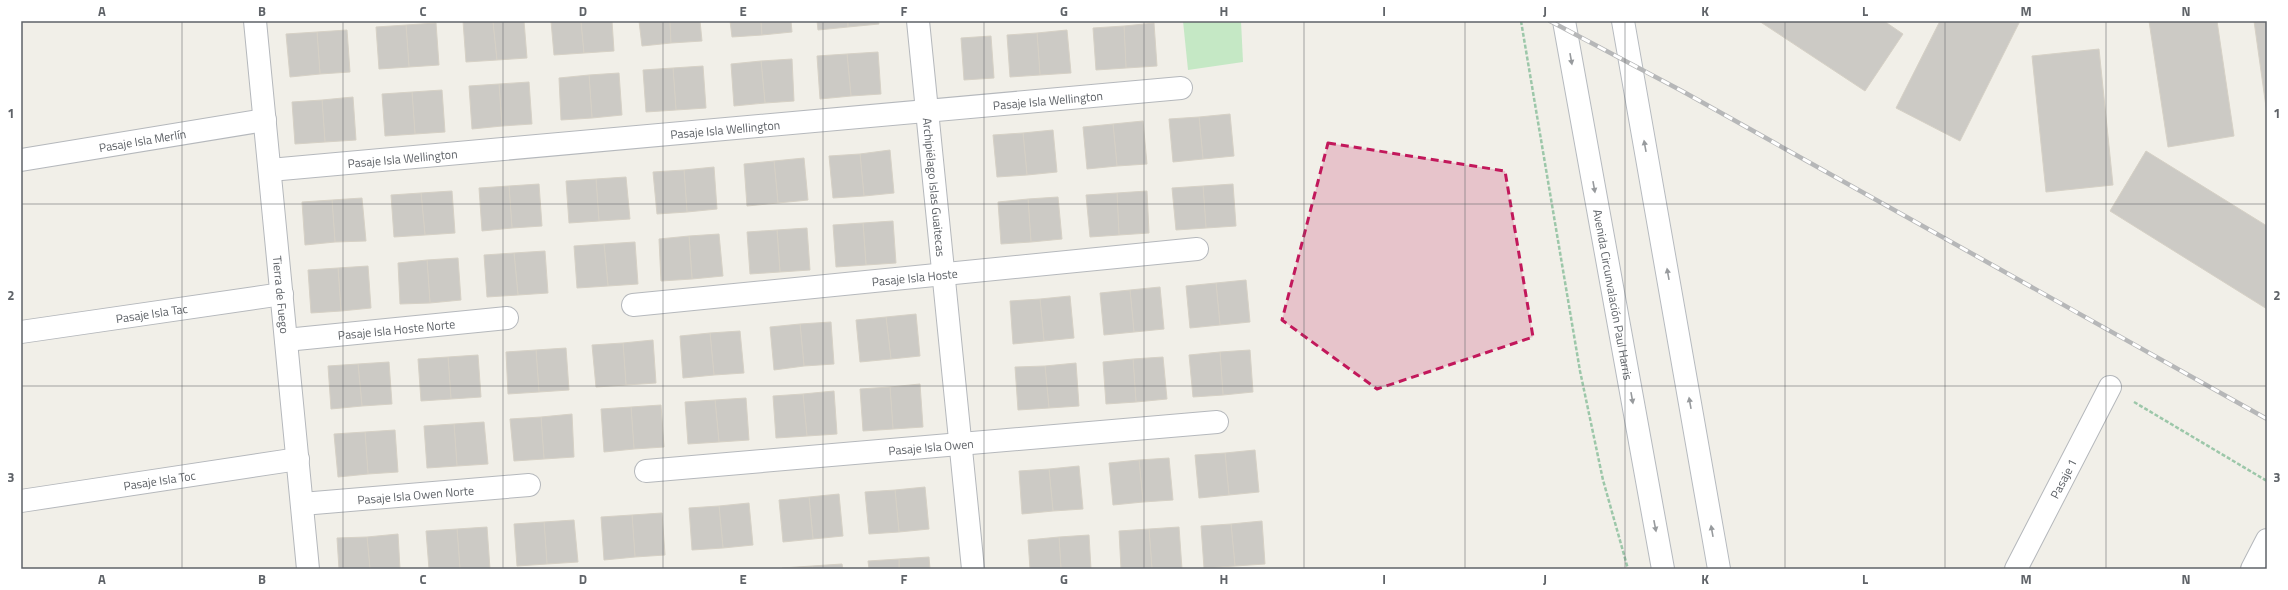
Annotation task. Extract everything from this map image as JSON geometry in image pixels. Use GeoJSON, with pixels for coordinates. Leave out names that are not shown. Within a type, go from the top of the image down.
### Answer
{"type":"FeatureCollection","features":[{"type":"Feature","properties":{"kind":"street","name":"Tierra de Fuego"},"geometry":{"type":"LineString","coordinates":[[255,21],[308,569]]}},
{"type":"Feature","properties":{"kind":"street","name":"Archipiélago Islas Guaitecas"},"geometry":{"type":"LineString","coordinates":[[918,21],[973,569]]}},
{"type":"Feature","properties":{"kind":"street","name":"Avenida Circunvalación Paul Harris"},"geometry":{"type":"LineString","coordinates":[[1564,21],[1663,569]]}},
{"type":"Feature","properties":{"kind":"street"},"geometry":{"type":"LineString","coordinates":[[1623,21],[1719,569]]}},
{"type":"Feature","properties":{"kind":"street","name":"Pasaje Isla Wellington"},"geometry":{"type":"LineString","coordinates":[[270,170],[927,113],[1182,88]]}},
{"type":"Feature","properties":{"kind":"street","name":"Pasaje Isla Merlín"},"geometry":{"type":"LineString","coordinates":[[21,160],[265,120]]}},
{"type":"Feature","properties":{"kind":"street","name":"Pasaje Isla Hoste"},"geometry":{"type":"LineString","coordinates":[[633,305],[1197,249]]}},
{"type":"Feature","properties":{"kind":"street","name":"Pasaje Isla Tac"},"geometry":{"type":"LineString","coordinates":[[21,332],[282,294]]}},
{"type":"Feature","properties":{"kind":"street","name":"Pasaje Isla Hoste Norte"},"geometry":{"type":"LineString","coordinates":[[286,340],[507,318]]}},
{"type":"Feature","properties":{"kind":"street","name":"Pasaje 1"},"geometry":{"type":"LineString","coordinates":[[2016,569],[2110,387]]}},
{"type":"Feature","properties":{"kind":"street","name":"Pasaje Isla Owen"},"geometry":{"type":"LineString","coordinates":[[646,471],[1216,422]]}},
{"type":"Feature","properties":{"kind":"street","name":"Pasaje Isla Toc"},"geometry":{"type":"LineString","coordinates":[[21,501],[298,460]]}},
{"type":"Feature","properties":{"kind":"street","name":"Pasaje Isla Owen Norte"},"geometry":{"type":"LineString","coordinates":[[302,504],[529,485]]}},
{"type":"Feature","properties":{"kind":"street"},"geometry":{"type":"LineString","coordinates":[[2252,569],[2267,540]]}},
{"type":"Feature","properties":{"kind":"path"},"geometry":{"type":"LineString","coordinates":[[1521,21],[1580,371],[1603,480],[1628,569]]}},
{"type":"Feature","properties":{"kind":"path"},"geometry":{"type":"LineString","coordinates":[[2110,387],[2267,481]]}},
{"type":"Feature","properties":{"kind":"highlighted area"},"geometry":{"type":"Polygon","coordinates":[[[1328,143],[1505,171],[1533,337],[1377,389],[1282,320],[1328,143]]]}},
{"type":"Feature","properties":{"kind":"green space"},"geometry":{"type":"Polygon","coordinates":[[[1183,21],[1241,21],[1243,62],[1188,70],[1183,21]]]}},
{"type":"Feature","properties":{"kind":"building"},"geometry":{"type":"Polygon","coordinates":[[[463,21],[493,21],[497,60],[466,62],[463,21]]]}},
{"type":"Feature","properties":{"kind":"building"},"geometry":{"type":"Polygon","coordinates":[[[493,21],[524,21],[527,58],[497,60],[493,21]]]}},
{"type":"Feature","properties":{"kind":"building"},"geometry":{"type":"Polygon","coordinates":[[[551,21],[581,21],[584,53],[554,55],[551,21]]]}},
{"type":"Feature","properties":{"kind":"building"},"geometry":{"type":"Polygon","coordinates":[[[581,21],[612,21],[614,51],[584,53],[581,21]]]}},
{"type":"Feature","properties":{"kind":"building"},"geometry":{"type":"Polygon","coordinates":[[[639,21],[670,21],[671,43],[642,46],[639,21]]]}},
{"type":"Feature","properties":{"kind":"building"},"geometry":{"type":"Polygon","coordinates":[[[670,21],[700,21],[702,41],[671,43],[670,21]]]}},
{"type":"Feature","properties":{"kind":"building"},"geometry":{"type":"Polygon","coordinates":[[[730,21],[761,21],[762,35],[732,37],[730,21]]]}},
{"type":"Feature","properties":{"kind":"building"},"geometry":{"type":"Polygon","coordinates":[[[761,21],[791,21],[792,32],[762,35],[761,21]]]}},
{"type":"Feature","properties":{"kind":"building"},"geometry":{"type":"Polygon","coordinates":[[[817,21],[848,21],[848,27],[818,30],[817,21]]]}},
{"type":"Feature","properties":{"kind":"building"},"geometry":{"type":"Polygon","coordinates":[[[848,21],[878,21],[879,24],[848,27],[848,21]]]}},
{"type":"Feature","properties":{"kind":"building"},"geometry":{"type":"Polygon","coordinates":[[[1759,21],[1884,21],[1903,34],[1865,91],[1759,21]]]}},
{"type":"Feature","properties":{"kind":"building"},"geometry":{"type":"Polygon","coordinates":[[[1940,21],[2020,21],[1960,141],[1896,108],[1940,21]]]}},
{"type":"Feature","properties":{"kind":"building"},"geometry":{"type":"Polygon","coordinates":[[[2149,21],[2217,21],[2234,136],[2168,147],[2149,21]]]}},
{"type":"Feature","properties":{"kind":"building"},"geometry":{"type":"Polygon","coordinates":[[[2254,21],[2267,21],[2267,114],[2254,21]]]}},
{"type":"Feature","properties":{"kind":"building"},"geometry":{"type":"Polygon","coordinates":[[[436,23],[439,65],[409,67],[406,25],[436,23]]]}},
{"type":"Feature","properties":{"kind":"building"},"geometry":{"type":"Polygon","coordinates":[[[1154,23],[1157,66],[1126,68],[1124,26],[1154,23]]]}},
{"type":"Feature","properties":{"kind":"building"},"geometry":{"type":"Polygon","coordinates":[[[406,25],[409,67],[379,69],[376,27],[406,25]]]}},
{"type":"Feature","properties":{"kind":"building"},"geometry":{"type":"Polygon","coordinates":[[[1124,26],[1126,68],[1096,70],[1093,28],[1124,26]]]}},
{"type":"Feature","properties":{"kind":"building"},"geometry":{"type":"Polygon","coordinates":[[[347,30],[350,72],[320,74],[317,32],[347,30]]]}},
{"type":"Feature","properties":{"kind":"building"},"geometry":{"type":"Polygon","coordinates":[[[1067,30],[1071,73],[1040,75],[1037,33],[1067,30]]]}},
{"type":"Feature","properties":{"kind":"building"},"geometry":{"type":"Polygon","coordinates":[[[317,32],[320,74],[290,77],[286,34],[317,32]]]}},
{"type":"Feature","properties":{"kind":"building"},"geometry":{"type":"Polygon","coordinates":[[[1037,33],[1040,75],[1010,77],[1007,35],[1037,33]]]}},
{"type":"Feature","properties":{"kind":"building"},"geometry":{"type":"Polygon","coordinates":[[[991,36],[994,78],[964,80],[961,38],[991,36]]]}},
{"type":"Feature","properties":{"kind":"building"},"geometry":{"type":"Polygon","coordinates":[[[2099,49],[2113,185],[2046,192],[2032,56],[2099,49]]]}},
{"type":"Feature","properties":{"kind":"building"},"geometry":{"type":"Polygon","coordinates":[[[878,52],[881,94],[851,96],[847,54],[878,52]]]}},
{"type":"Feature","properties":{"kind":"building"},"geometry":{"type":"Polygon","coordinates":[[[847,54],[851,96],[820,99],[817,56],[847,54]]]}},
{"type":"Feature","properties":{"kind":"building"},"geometry":{"type":"Polygon","coordinates":[[[792,59],[794,101],[765,103],[761,61],[792,59]]]}},
{"type":"Feature","properties":{"kind":"building"},"geometry":{"type":"Polygon","coordinates":[[[761,61],[765,103],[734,106],[731,64],[761,61]]]}},
{"type":"Feature","properties":{"kind":"building"},"geometry":{"type":"Polygon","coordinates":[[[703,66],[706,108],[676,110],[673,68],[703,66]]]}},
{"type":"Feature","properties":{"kind":"building"},"geometry":{"type":"Polygon","coordinates":[[[673,68],[676,110],[646,112],[643,70],[673,68]]]}},
{"type":"Feature","properties":{"kind":"building"},"geometry":{"type":"Polygon","coordinates":[[[619,73],[622,115],[592,118],[589,75],[619,73]]]}},
{"type":"Feature","properties":{"kind":"building"},"geometry":{"type":"Polygon","coordinates":[[[589,75],[592,118],[561,120],[559,78],[589,75]]]}},
{"type":"Feature","properties":{"kind":"building"},"geometry":{"type":"Polygon","coordinates":[[[529,82],[532,124],[502,126],[499,84],[529,82]]]}},
{"type":"Feature","properties":{"kind":"building"},"geometry":{"type":"Polygon","coordinates":[[[499,84],[502,126],[472,129],[469,86],[499,84]]]}},
{"type":"Feature","properties":{"kind":"building"},"geometry":{"type":"Polygon","coordinates":[[[442,90],[445,132],[415,134],[412,92],[442,90]]]}},
{"type":"Feature","properties":{"kind":"building"},"geometry":{"type":"Polygon","coordinates":[[[412,92],[415,134],[385,136],[382,94],[412,92]]]}},
{"type":"Feature","properties":{"kind":"building"},"geometry":{"type":"Polygon","coordinates":[[[353,97],[356,140],[325,142],[322,100],[353,97]]]}},
{"type":"Feature","properties":{"kind":"building"},"geometry":{"type":"Polygon","coordinates":[[[322,100],[325,142],[295,144],[292,102],[322,100]]]}},
{"type":"Feature","properties":{"kind":"building"},"geometry":{"type":"Polygon","coordinates":[[[1230,114],[1234,156],[1203,159],[1199,117],[1230,114]]]}},
{"type":"Feature","properties":{"kind":"building"},"geometry":{"type":"Polygon","coordinates":[[[1199,117],[1203,159],[1173,162],[1169,119],[1199,117]]]}},
{"type":"Feature","properties":{"kind":"building"},"geometry":{"type":"Polygon","coordinates":[[[1143,121],[1147,164],[1117,166],[1113,124],[1143,121]]]}},
{"type":"Feature","properties":{"kind":"building"},"geometry":{"type":"Polygon","coordinates":[[[1113,124],[1117,166],[1087,169],[1083,127],[1113,124]]]}},
{"type":"Feature","properties":{"kind":"building"},"geometry":{"type":"Polygon","coordinates":[[[1053,130],[1057,172],[1027,175],[1023,133],[1053,130]]]}},
{"type":"Feature","properties":{"kind":"building"},"geometry":{"type":"Polygon","coordinates":[[[1023,133],[1027,175],[997,177],[993,135],[1023,133]]]}},
{"type":"Feature","properties":{"kind":"building"},"geometry":{"type":"Polygon","coordinates":[[[890,150],[894,193],[864,196],[860,154],[890,150]]]}},
{"type":"Feature","properties":{"kind":"building"},"geometry":{"type":"Polygon","coordinates":[[[2146,151],[2267,226],[2267,309],[2110,211],[2146,151]]]}},
{"type":"Feature","properties":{"kind":"building"},"geometry":{"type":"Polygon","coordinates":[[[860,154],[864,196],[833,198],[829,156],[860,154]]]}},
{"type":"Feature","properties":{"kind":"building"},"geometry":{"type":"Polygon","coordinates":[[[804,158],[808,200],[778,203],[774,161],[804,158]]]}},
{"type":"Feature","properties":{"kind":"building"},"geometry":{"type":"Polygon","coordinates":[[[774,161],[778,203],[747,206],[744,164],[774,161]]]}},
{"type":"Feature","properties":{"kind":"building"},"geometry":{"type":"Polygon","coordinates":[[[714,167],[717,209],[687,212],[684,170],[714,167]]]}},
{"type":"Feature","properties":{"kind":"building"},"geometry":{"type":"Polygon","coordinates":[[[684,170],[687,212],[657,214],[653,172],[684,170]]]}},
{"type":"Feature","properties":{"kind":"building"},"geometry":{"type":"Polygon","coordinates":[[[626,177],[630,219],[599,221],[596,179],[626,177]]]}},
{"type":"Feature","properties":{"kind":"building"},"geometry":{"type":"Polygon","coordinates":[[[596,179],[599,221],[569,223],[566,181],[596,179]]]}},
{"type":"Feature","properties":{"kind":"building"},"geometry":{"type":"Polygon","coordinates":[[[539,184],[542,226],[512,228],[509,186],[539,184]]]}},
{"type":"Feature","properties":{"kind":"building"},"geometry":{"type":"Polygon","coordinates":[[[1233,184],[1236,226],[1206,228],[1203,186],[1233,184]]]}},
{"type":"Feature","properties":{"kind":"building"},"geometry":{"type":"Polygon","coordinates":[[[509,186],[512,228],[482,231],[479,188],[509,186]]]}},
{"type":"Feature","properties":{"kind":"building"},"geometry":{"type":"Polygon","coordinates":[[[1203,186],[1206,228],[1176,230],[1172,188],[1203,186]]]}},
{"type":"Feature","properties":{"kind":"building"},"geometry":{"type":"Polygon","coordinates":[[[452,191],[455,233],[425,235],[421,193],[452,191]]]}},
{"type":"Feature","properties":{"kind":"building"},"geometry":{"type":"Polygon","coordinates":[[[1147,191],[1149,233],[1119,235],[1117,193],[1147,191]]]}},
{"type":"Feature","properties":{"kind":"building"},"geometry":{"type":"Polygon","coordinates":[[[421,193],[425,235],[394,237],[391,195],[421,193]]]}},
{"type":"Feature","properties":{"kind":"building"},"geometry":{"type":"Polygon","coordinates":[[[1117,193],[1119,235],[1090,237],[1086,195],[1117,193]]]}},
{"type":"Feature","properties":{"kind":"building"},"geometry":{"type":"Polygon","coordinates":[[[1058,197],[1062,239],[1031,242],[1028,199],[1058,197]]]}},
{"type":"Feature","properties":{"kind":"building"},"geometry":{"type":"Polygon","coordinates":[[[362,198],[366,241],[335,242],[332,200],[362,198]]]}},
{"type":"Feature","properties":{"kind":"building"},"geometry":{"type":"Polygon","coordinates":[[[1028,199],[1031,242],[1001,244],[998,202],[1028,199]]]}},
{"type":"Feature","properties":{"kind":"building"},"geometry":{"type":"Polygon","coordinates":[[[332,200],[335,242],[305,245],[302,202],[332,200]]]}},
{"type":"Feature","properties":{"kind":"building"},"geometry":{"type":"Polygon","coordinates":[[[893,221],[896,263],[866,265],[863,223],[893,221]]]}},
{"type":"Feature","properties":{"kind":"building"},"geometry":{"type":"Polygon","coordinates":[[[863,223],[866,265],[836,267],[833,225],[863,223]]]}},
{"type":"Feature","properties":{"kind":"building"},"geometry":{"type":"Polygon","coordinates":[[[807,228],[810,270],[780,272],[777,230],[807,228]]]}},
{"type":"Feature","properties":{"kind":"building"},"geometry":{"type":"Polygon","coordinates":[[[777,230],[780,272],[750,274],[747,232],[777,230]]]}},
{"type":"Feature","properties":{"kind":"building"},"geometry":{"type":"Polygon","coordinates":[[[719,234],[723,276],[692,279],[689,236],[719,234]]]}},
{"type":"Feature","properties":{"kind":"building"},"geometry":{"type":"Polygon","coordinates":[[[689,236],[692,279],[661,281],[659,239],[689,236]]]}},
{"type":"Feature","properties":{"kind":"building"},"geometry":{"type":"Polygon","coordinates":[[[635,242],[638,284],[608,286],[604,244],[635,242]]]}},
{"type":"Feature","properties":{"kind":"building"},"geometry":{"type":"Polygon","coordinates":[[[604,244],[608,286],[577,288],[574,246],[604,244]]]}},
{"type":"Feature","properties":{"kind":"building"},"geometry":{"type":"Polygon","coordinates":[[[545,251],[548,293],[518,295],[514,253],[545,251]]]}},
{"type":"Feature","properties":{"kind":"building"},"geometry":{"type":"Polygon","coordinates":[[[514,253],[518,295],[487,297],[484,255],[514,253]]]}},
{"type":"Feature","properties":{"kind":"building"},"geometry":{"type":"Polygon","coordinates":[[[458,258],[461,300],[430,303],[427,260],[458,258]]]}},
{"type":"Feature","properties":{"kind":"building"},"geometry":{"type":"Polygon","coordinates":[[[427,260],[430,303],[400,304],[398,263],[427,260]]]}},
{"type":"Feature","properties":{"kind":"building"},"geometry":{"type":"Polygon","coordinates":[[[368,266],[371,308],[341,311],[338,268],[368,266]]]}},
{"type":"Feature","properties":{"kind":"building"},"geometry":{"type":"Polygon","coordinates":[[[338,268],[341,311],[311,313],[308,270],[338,268]]]}},
{"type":"Feature","properties":{"kind":"building"},"geometry":{"type":"Polygon","coordinates":[[[1246,280],[1250,322],[1220,325],[1216,283],[1246,280]]]}},
{"type":"Feature","properties":{"kind":"building"},"geometry":{"type":"Polygon","coordinates":[[[1216,283],[1220,325],[1190,328],[1186,286],[1216,283]]]}},
{"type":"Feature","properties":{"kind":"building"},"geometry":{"type":"Polygon","coordinates":[[[1160,287],[1164,329],[1134,332],[1130,290],[1160,287]]]}},
{"type":"Feature","properties":{"kind":"building"},"geometry":{"type":"Polygon","coordinates":[[[1130,290],[1134,332],[1104,335],[1100,293],[1130,290]]]}},
{"type":"Feature","properties":{"kind":"building"},"geometry":{"type":"Polygon","coordinates":[[[1070,296],[1074,338],[1044,341],[1040,299],[1070,296]]]}},
{"type":"Feature","properties":{"kind":"building"},"geometry":{"type":"Polygon","coordinates":[[[1040,299],[1044,341],[1013,344],[1010,301],[1040,299]]]}},
{"type":"Feature","properties":{"kind":"building"},"geometry":{"type":"Polygon","coordinates":[[[916,314],[920,356],[891,359],[886,317],[916,314]]]}},
{"type":"Feature","properties":{"kind":"building"},"geometry":{"type":"Polygon","coordinates":[[[886,317],[891,359],[860,362],[856,320],[886,317]]]}},
{"type":"Feature","properties":{"kind":"building"},"geometry":{"type":"Polygon","coordinates":[[[831,322],[834,364],[804,366],[800,324],[831,322]]]}},
{"type":"Feature","properties":{"kind":"building"},"geometry":{"type":"Polygon","coordinates":[[[800,324],[804,366],[774,370],[770,327],[800,324]]]}},
{"type":"Feature","properties":{"kind":"building"},"geometry":{"type":"Polygon","coordinates":[[[740,331],[744,373],[714,375],[710,333],[740,331]]]}},
{"type":"Feature","properties":{"kind":"building"},"geometry":{"type":"Polygon","coordinates":[[[710,333],[714,375],[683,378],[680,336],[710,333]]]}},
{"type":"Feature","properties":{"kind":"building"},"geometry":{"type":"Polygon","coordinates":[[[653,340],[656,383],[626,385],[623,343],[653,340]]]}},
{"type":"Feature","properties":{"kind":"building"},"geometry":{"type":"Polygon","coordinates":[[[623,343],[626,385],[596,387],[592,345],[623,343]]]}},
{"type":"Feature","properties":{"kind":"building"},"geometry":{"type":"Polygon","coordinates":[[[566,348],[569,390],[539,392],[536,350],[566,348]]]}},
{"type":"Feature","properties":{"kind":"building"},"geometry":{"type":"Polygon","coordinates":[[[536,350],[539,392],[508,394],[506,352],[536,350]]]}},
{"type":"Feature","properties":{"kind":"building"},"geometry":{"type":"Polygon","coordinates":[[[1250,350],[1253,392],[1223,395],[1220,352],[1250,350]]]}},
{"type":"Feature","properties":{"kind":"building"},"geometry":{"type":"Polygon","coordinates":[[[1220,352],[1223,395],[1193,397],[1189,355],[1220,352]]]}},
{"type":"Feature","properties":{"kind":"building"},"geometry":{"type":"Polygon","coordinates":[[[478,355],[481,397],[451,399],[448,357],[478,355]]]}},
{"type":"Feature","properties":{"kind":"building"},"geometry":{"type":"Polygon","coordinates":[[[448,357],[451,399],[421,401],[418,359],[448,357]]]}},
{"type":"Feature","properties":{"kind":"building"},"geometry":{"type":"Polygon","coordinates":[[[1163,357],[1167,399],[1136,402],[1133,359],[1163,357]]]}},
{"type":"Feature","properties":{"kind":"building"},"geometry":{"type":"Polygon","coordinates":[[[1133,359],[1136,402],[1106,404],[1103,362],[1133,359]]]}},
{"type":"Feature","properties":{"kind":"building"},"geometry":{"type":"Polygon","coordinates":[[[389,362],[392,404],[362,406],[358,364],[389,362]]]}},
{"type":"Feature","properties":{"kind":"building"},"geometry":{"type":"Polygon","coordinates":[[[1076,363],[1079,406],[1049,408],[1045,366],[1076,363]]]}},
{"type":"Feature","properties":{"kind":"building"},"geometry":{"type":"Polygon","coordinates":[[[358,364],[362,406],[331,409],[328,366],[358,364]]]}},
{"type":"Feature","properties":{"kind":"building"},"geometry":{"type":"Polygon","coordinates":[[[1045,366],[1049,408],[1018,410],[1015,367],[1045,366]]]}},
{"type":"Feature","properties":{"kind":"building"},"geometry":{"type":"Polygon","coordinates":[[[920,384],[923,427],[893,429],[890,387],[920,384]]]}},
{"type":"Feature","properties":{"kind":"building"},"geometry":{"type":"Polygon","coordinates":[[[890,387],[893,429],[863,431],[860,389],[890,387]]]}},
{"type":"Feature","properties":{"kind":"building"},"geometry":{"type":"Polygon","coordinates":[[[834,391],[837,434],[807,436],[803,394],[834,391]]]}},
{"type":"Feature","properties":{"kind":"building"},"geometry":{"type":"Polygon","coordinates":[[[803,394],[807,436],[776,438],[773,396],[803,394]]]}},
{"type":"Feature","properties":{"kind":"building"},"geometry":{"type":"Polygon","coordinates":[[[746,398],[749,440],[719,442],[715,400],[746,398]]]}},
{"type":"Feature","properties":{"kind":"building"},"geometry":{"type":"Polygon","coordinates":[[[715,400],[719,442],[688,444],[685,402],[715,400]]]}},
{"type":"Feature","properties":{"kind":"building"},"geometry":{"type":"Polygon","coordinates":[[[661,405],[664,447],[634,449],[631,407],[661,405]]]}},
{"type":"Feature","properties":{"kind":"building"},"geometry":{"type":"Polygon","coordinates":[[[631,407],[634,449],[604,452],[601,409],[631,407]]]}},
{"type":"Feature","properties":{"kind":"building"},"geometry":{"type":"Polygon","coordinates":[[[572,414],[574,457],[544,459],[541,417],[572,414]]]}},
{"type":"Feature","properties":{"kind":"building"},"geometry":{"type":"Polygon","coordinates":[[[541,417],[544,459],[514,461],[510,419],[541,417]]]}},
{"type":"Feature","properties":{"kind":"building"},"geometry":{"type":"Polygon","coordinates":[[[484,422],[488,464],[457,466],[454,424],[484,422]]]}},
{"type":"Feature","properties":{"kind":"building"},"geometry":{"type":"Polygon","coordinates":[[[454,424],[457,466],[427,468],[424,426],[454,424]]]}},
{"type":"Feature","properties":{"kind":"building"},"geometry":{"type":"Polygon","coordinates":[[[395,430],[398,472],[368,474],[365,432],[395,430]]]}},
{"type":"Feature","properties":{"kind":"building"},"geometry":{"type":"Polygon","coordinates":[[[365,432],[368,474],[338,477],[334,434],[365,432]]]}},
{"type":"Feature","properties":{"kind":"building"},"geometry":{"type":"Polygon","coordinates":[[[1255,450],[1259,492],[1229,495],[1225,453],[1255,450]]]}},
{"type":"Feature","properties":{"kind":"building"},"geometry":{"type":"Polygon","coordinates":[[[1225,453],[1229,495],[1199,498],[1195,455],[1225,453]]]}},
{"type":"Feature","properties":{"kind":"building"},"geometry":{"type":"Polygon","coordinates":[[[1169,458],[1173,500],[1143,502],[1139,460],[1169,458]]]}},
{"type":"Feature","properties":{"kind":"building"},"geometry":{"type":"Polygon","coordinates":[[[1139,460],[1143,502],[1113,505],[1109,463],[1139,460]]]}},
{"type":"Feature","properties":{"kind":"building"},"geometry":{"type":"Polygon","coordinates":[[[1079,466],[1083,509],[1053,511],[1049,469],[1079,466]]]}},
{"type":"Feature","properties":{"kind":"building"},"geometry":{"type":"Polygon","coordinates":[[[1049,469],[1053,511],[1022,514],[1019,471],[1049,469]]]}},
{"type":"Feature","properties":{"kind":"building"},"geometry":{"type":"Polygon","coordinates":[[[925,487],[929,529],[899,532],[895,490],[925,487]]]}},
{"type":"Feature","properties":{"kind":"building"},"geometry":{"type":"Polygon","coordinates":[[[895,490],[899,532],[869,534],[865,492],[895,490]]]}},
{"type":"Feature","properties":{"kind":"building"},"geometry":{"type":"Polygon","coordinates":[[[839,494],[843,536],[813,539],[809,497],[839,494]]]}},
{"type":"Feature","properties":{"kind":"building"},"geometry":{"type":"Polygon","coordinates":[[[809,497],[813,539],[783,542],[779,500],[809,497]]]}},
{"type":"Feature","properties":{"kind":"building"},"geometry":{"type":"Polygon","coordinates":[[[749,503],[753,545],[723,548],[719,506],[749,503]]]}},
{"type":"Feature","properties":{"kind":"building"},"geometry":{"type":"Polygon","coordinates":[[[719,506],[723,548],[692,550],[689,508],[719,506]]]}},
{"type":"Feature","properties":{"kind":"building"},"geometry":{"type":"Polygon","coordinates":[[[662,513],[665,555],[635,557],[632,515],[662,513]]]}},
{"type":"Feature","properties":{"kind":"building"},"geometry":{"type":"Polygon","coordinates":[[[632,515],[635,557],[604,560],[601,517],[632,515]]]}},
{"type":"Feature","properties":{"kind":"building"},"geometry":{"type":"Polygon","coordinates":[[[574,520],[578,562],[547,564],[544,522],[574,520]]]}},
{"type":"Feature","properties":{"kind":"building"},"geometry":{"type":"Polygon","coordinates":[[[1262,521],[1265,564],[1235,566],[1231,524],[1262,521]]]}},
{"type":"Feature","properties":{"kind":"building"},"geometry":{"type":"Polygon","coordinates":[[[544,522],[547,564],[517,566],[514,524],[544,522]]]}},
{"type":"Feature","properties":{"kind":"building"},"geometry":{"type":"Polygon","coordinates":[[[1231,524],[1235,566],[1204,568],[1201,526],[1231,524]]]}},
{"type":"Feature","properties":{"kind":"building"},"geometry":{"type":"Polygon","coordinates":[[[487,527],[490,569],[460,569],[457,529],[487,527]]]}},
{"type":"Feature","properties":{"kind":"building"},"geometry":{"type":"Polygon","coordinates":[[[1179,527],[1182,569],[1152,569],[1149,529],[1179,527]]]}},
{"type":"Feature","properties":{"kind":"building"},"geometry":{"type":"Polygon","coordinates":[[[457,529],[460,569],[429,569],[426,531],[457,529]]]}},
{"type":"Feature","properties":{"kind":"building"},"geometry":{"type":"Polygon","coordinates":[[[1149,529],[1152,569],[1121,569],[1119,531],[1149,529]]]}},
{"type":"Feature","properties":{"kind":"building"},"geometry":{"type":"Polygon","coordinates":[[[398,534],[400,569],[370,569],[367,537],[398,534]]]}},
{"type":"Feature","properties":{"kind":"building"},"geometry":{"type":"Polygon","coordinates":[[[1089,535],[1091,569],[1061,569],[1059,537],[1089,535]]]}},
{"type":"Feature","properties":{"kind":"building"},"geometry":{"type":"Polygon","coordinates":[[[367,537],[370,569],[339,569],[337,538],[367,537]]]}},
{"type":"Feature","properties":{"kind":"building"},"geometry":{"type":"Polygon","coordinates":[[[1059,537],[1061,569],[1030,569],[1028,540],[1059,537]]]}},
{"type":"Feature","properties":{"kind":"building"},"geometry":{"type":"Polygon","coordinates":[[[929,557],[930,569],[899,569],[899,559],[929,557]]]}},
{"type":"Feature","properties":{"kind":"building"},"geometry":{"type":"Polygon","coordinates":[[[899,559],[899,569],[869,569],[868,561],[899,559]]]}},
{"type":"Feature","properties":{"kind":"building"},"geometry":{"type":"Polygon","coordinates":[[[842,564],[843,569],[813,569],[812,566],[842,564]]]}},
{"type":"Feature","properties":{"kind":"building"},"geometry":{"type":"Polygon","coordinates":[[[812,566],[813,569],[782,569],[782,568],[812,566]]]}},
{"type":"Feature","properties":{"kind":"railway"},"geometry":{"type":"LineString","coordinates":[[1550,21],[1682,91],[2267,419]]}}]}
